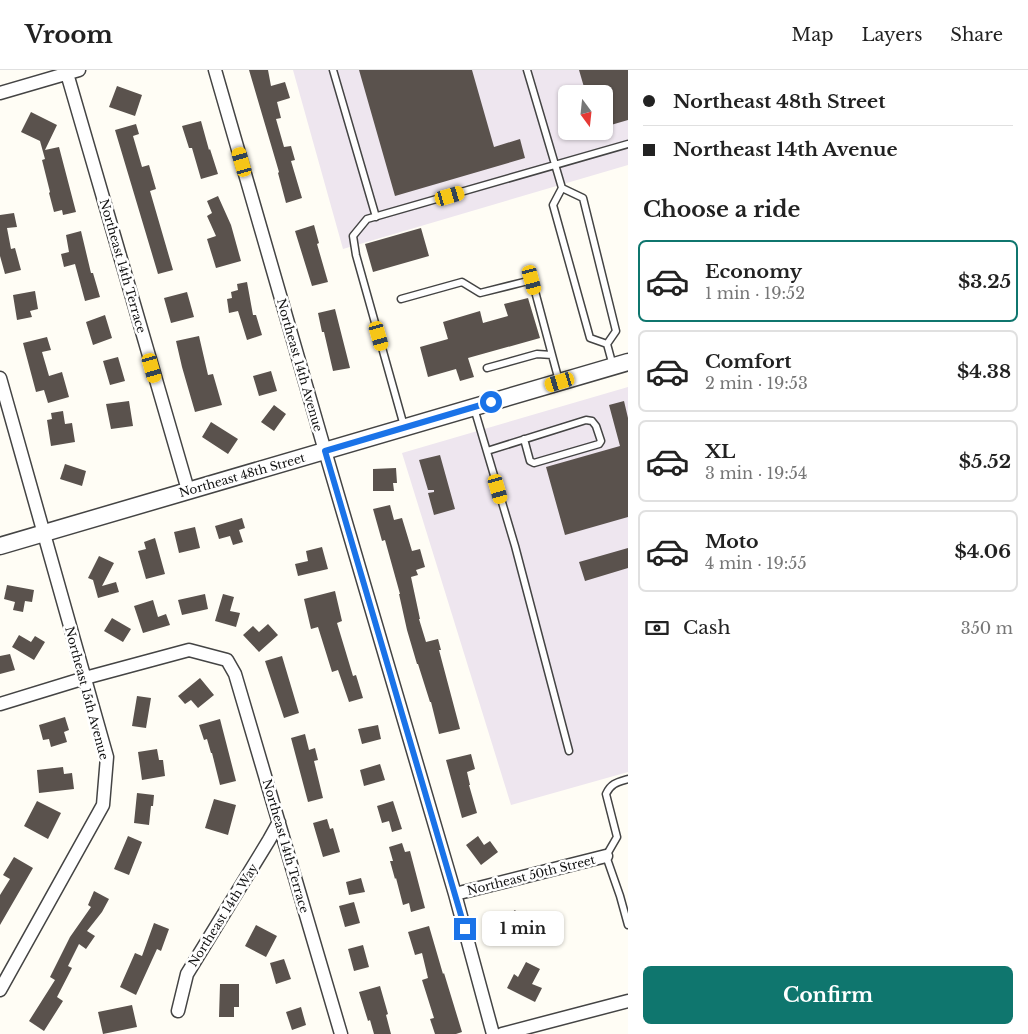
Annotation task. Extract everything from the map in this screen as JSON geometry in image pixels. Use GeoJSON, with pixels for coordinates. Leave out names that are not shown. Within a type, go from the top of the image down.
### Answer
{"type":"FeatureCollection","features":[{"type":"Feature","properties":{"kind":"street","name":"Northeast 14th Avenue"},"geometry":{"type":"LineString","coordinates":[[215,70],[455,894],[493,1034]]}},
{"type":"Feature","properties":{"kind":"street"},"geometry":{"type":"LineString","coordinates":[[0,93],[71,71]]}},
{"type":"Feature","properties":{"kind":"street","name":"Northeast 14th Terrace"},"geometry":{"type":"LineString","coordinates":[[71,71],[188,490]]}},
{"type":"Feature","properties":{"kind":"street","name":"Northeast 48th Street"},"geometry":{"type":"LineString","coordinates":[[0,546],[620,364]]}},
{"type":"Feature","properties":{"kind":"street","name":"Northeast 15th Avenue"},"geometry":{"type":"LineString","coordinates":[[0,378],[107,758],[103,805],[0,990]]}},
{"type":"Feature","properties":{"kind":"street","name":"Northeast 14th Terrace"},"geometry":{"type":"LineString","coordinates":[[85,678],[189,650],[227,660],[235,674],[340,1034]]}},
{"type":"Feature","properties":{"kind":"street"},"geometry":{"type":"LineString","coordinates":[[0,704],[85,678]]}},
{"type":"Feature","properties":{"kind":"street","name":"Northeast 14th Way"},"geometry":{"type":"LineString","coordinates":[[178,1011],[187,974],[270,840],[279,822]]}},
{"type":"Feature","properties":{"kind":"street","name":"Northeast 50th Street"},"geometry":{"type":"LineString","coordinates":[[455,894],[606,856]]}},
{"type":"Feature","properties":{"kind":"street"},"geometry":{"type":"LineString","coordinates":[[502,1034],[628,1001]]}},
{"type":"Feature","properties":{"kind":"lane"},"geometry":{"type":"LineString","coordinates":[[333,70],[376,217]]}},
{"type":"Feature","properties":{"kind":"lane"},"geometry":{"type":"LineString","coordinates":[[527,70],[562,188],[553,205],[590,338],[607,344],[620,364]]}},
{"type":"Feature","properties":{"kind":"lane"},"geometry":{"type":"LineString","coordinates":[[404,428],[356,255],[353,236],[367,219],[628,144]]}},
{"type":"Feature","properties":{"kind":"lane"},"geometry":{"type":"LineString","coordinates":[[562,188],[583,198],[616,330],[607,344]]}},
{"type":"Feature","properties":{"kind":"lane"},"geometry":{"type":"LineString","coordinates":[[401,299],[462,282],[480,293],[532,280],[560,382]]}},
{"type":"Feature","properties":{"kind":"lane"},"geometry":{"type":"LineString","coordinates":[[487,368],[537,354],[552,355]]}},
{"type":"Feature","properties":{"kind":"lane"},"geometry":{"type":"LineString","coordinates":[[474,407],[515,546],[569,751]]}},
{"type":"Feature","properties":{"kind":"lane"},"geometry":{"type":"LineString","coordinates":[[487,451],[524,439],[586,420],[592,421],[596,426],[601,441],[599,444],[534,463],[530,461],[524,439]]}},
{"type":"Feature","properties":{"kind":"lane"},"geometry":{"type":"LineString","coordinates":[[628,779],[613,784],[606,794],[617,837],[606,856],[628,924]]}},
{"type":"Feature","properties":{"kind":"shaded area"},"geometry":{"type":"Polygon","coordinates":[[[293,70],[628,70],[628,165],[343,249],[293,70]]]}},
{"type":"Feature","properties":{"kind":"shaded area"},"geometry":{"type":"Polygon","coordinates":[[[628,387],[628,772],[511,805],[402,453],[628,387]]]}},
{"type":"Feature","properties":{"kind":"building"},"geometry":{"type":"Polygon","coordinates":[[[249,70],[268,70],[271,86],[285,82],[290,98],[277,102],[281,118],[276,119],[284,147],[291,146],[295,160],[291,161],[302,198],[286,203],[279,172],[249,70]]]}},
{"type":"Feature","properties":{"kind":"building"},"geometry":{"type":"Polygon","coordinates":[[[359,70],[472,70],[494,147],[520,139],[525,158],[395,196],[359,70]]]}},
{"type":"Feature","properties":{"kind":"building"},"geometry":{"type":"Polygon","coordinates":[[[579,70],[628,70],[628,120],[613,124],[613,85],[583,85],[579,70]]]}},
{"type":"Feature","properties":{"kind":"building"},"geometry":{"type":"Polygon","coordinates":[[[117,86],[142,95],[135,116],[109,107],[117,86]]]}},
{"type":"Feature","properties":{"kind":"building"},"geometry":{"type":"Polygon","coordinates":[[[31,112],[57,125],[45,150],[59,147],[76,212],[63,215],[62,210],[54,212],[42,160],[45,159],[40,141],[21,132],[31,112]]]}},
{"type":"Feature","properties":{"kind":"building"},"geometry":{"type":"Polygon","coordinates":[[[201,121],[218,174],[201,179],[192,148],[189,148],[182,126],[201,121]]]}},
{"type":"Feature","properties":{"kind":"building"},"geometry":{"type":"Polygon","coordinates":[[[136,124],[139,134],[133,136],[142,167],[149,165],[156,189],[150,191],[173,270],[158,274],[115,130],[136,124]]]}},
{"type":"Feature","properties":{"kind":"building"},"geometry":{"type":"Polygon","coordinates":[[[218,196],[231,225],[241,261],[216,268],[207,239],[216,236],[207,216],[212,213],[207,201],[218,196]]]}},
{"type":"Feature","properties":{"kind":"building"},"geometry":{"type":"Polygon","coordinates":[[[14,213],[17,227],[7,228],[11,249],[15,248],[21,270],[5,274],[0,256],[0,215],[14,213]]]}},
{"type":"Feature","properties":{"kind":"building"},"geometry":{"type":"Polygon","coordinates":[[[314,225],[319,243],[317,244],[328,282],[312,286],[295,231],[314,225]]]}},
{"type":"Feature","properties":{"kind":"building"},"geometry":{"type":"Polygon","coordinates":[[[421,228],[429,256],[373,272],[365,244],[421,228]]]}},
{"type":"Feature","properties":{"kind":"building"},"geometry":{"type":"Polygon","coordinates":[[[81,231],[91,273],[93,273],[100,297],[85,301],[75,264],[64,267],[61,254],[69,252],[66,235],[81,231]]]}},
{"type":"Feature","properties":{"kind":"building"},"geometry":{"type":"Polygon","coordinates":[[[247,282],[253,315],[256,315],[262,335],[247,340],[238,311],[229,313],[227,299],[232,298],[231,292],[238,290],[237,284],[247,282]]]}},
{"type":"Feature","properties":{"kind":"building"},"geometry":{"type":"Polygon","coordinates":[[[35,291],[38,309],[30,311],[32,317],[17,320],[13,295],[35,291]]]}},
{"type":"Feature","properties":{"kind":"building"},"geometry":{"type":"Polygon","coordinates":[[[187,292],[194,317],[171,323],[164,298],[187,292]]]}},
{"type":"Feature","properties":{"kind":"building"},"geometry":{"type":"Polygon","coordinates":[[[528,298],[540,338],[468,358],[474,377],[460,381],[456,369],[428,377],[420,347],[448,339],[443,322],[480,311],[483,323],[508,316],[504,304],[528,298]]]}},
{"type":"Feature","properties":{"kind":"building"},"geometry":{"type":"Polygon","coordinates":[[[335,309],[350,368],[333,371],[318,313],[335,309]]]}},
{"type":"Feature","properties":{"kind":"building"},"geometry":{"type":"Polygon","coordinates":[[[105,315],[112,338],[93,345],[86,322],[105,315]]]}},
{"type":"Feature","properties":{"kind":"building"},"geometry":{"type":"Polygon","coordinates":[[[199,336],[208,375],[213,374],[222,405],[195,412],[176,341],[199,336]]]}},
{"type":"Feature","properties":{"kind":"building"},"geometry":{"type":"Polygon","coordinates":[[[47,337],[51,350],[42,352],[49,376],[62,372],[69,397],[48,403],[44,390],[36,392],[23,343],[47,337]]]}},
{"type":"Feature","properties":{"kind":"building"},"geometry":{"type":"Polygon","coordinates":[[[118,357],[125,381],[110,385],[103,361],[118,357]]]}},
{"type":"Feature","properties":{"kind":"building"},"geometry":{"type":"Polygon","coordinates":[[[271,371],[277,391],[259,396],[253,376],[271,371]]]}},
{"type":"Feature","properties":{"kind":"building"},"geometry":{"type":"Polygon","coordinates":[[[129,401],[133,426],[111,429],[106,404],[129,401]]]}},
{"type":"Feature","properties":{"kind":"building"},"geometry":{"type":"Polygon","coordinates":[[[624,401],[628,418],[628,517],[565,535],[546,467],[620,446],[609,405],[624,401]]]}},
{"type":"Feature","properties":{"kind":"building"},"geometry":{"type":"Polygon","coordinates":[[[274,405],[286,414],[274,431],[261,422],[274,405]]]}},
{"type":"Feature","properties":{"kind":"building"},"geometry":{"type":"Polygon","coordinates":[[[63,411],[65,424],[72,423],[75,442],[51,446],[47,420],[52,419],[51,413],[63,411]]]}},
{"type":"Feature","properties":{"kind":"building"},"geometry":{"type":"Polygon","coordinates":[[[211,422],[238,439],[228,454],[202,437],[211,422]]]}},
{"type":"Feature","properties":{"kind":"building"},"geometry":{"type":"Polygon","coordinates":[[[440,455],[455,509],[434,515],[428,493],[434,492],[434,490],[428,490],[419,460],[440,455]]]}},
{"type":"Feature","properties":{"kind":"building"},"geometry":{"type":"Polygon","coordinates":[[[65,464],[86,471],[82,486],[60,479],[65,464]]]}},
{"type":"Feature","properties":{"kind":"building"},"geometry":{"type":"Polygon","coordinates":[[[396,468],[397,483],[393,483],[394,491],[373,491],[373,469],[396,468]]]}},
{"type":"Feature","properties":{"kind":"building"},"geometry":{"type":"Polygon","coordinates":[[[390,505],[394,520],[402,518],[412,551],[420,549],[425,567],[416,570],[418,575],[411,577],[419,619],[426,642],[438,639],[441,650],[439,650],[460,729],[439,734],[431,702],[417,664],[385,540],[382,541],[373,509],[390,505]]]}},
{"type":"Feature","properties":{"kind":"building"},"geometry":{"type":"Polygon","coordinates":[[[242,518],[245,528],[239,530],[243,542],[233,545],[230,536],[219,539],[215,526],[242,518]]]}},
{"type":"Feature","properties":{"kind":"building"},"geometry":{"type":"Polygon","coordinates":[[[195,527],[200,548],[179,553],[174,532],[195,527]]]}},
{"type":"Feature","properties":{"kind":"building"},"geometry":{"type":"Polygon","coordinates":[[[155,538],[165,574],[146,579],[138,551],[146,549],[144,542],[155,538]]]}},
{"type":"Feature","properties":{"kind":"building"},"geometry":{"type":"Polygon","coordinates":[[[322,547],[328,569],[298,576],[295,564],[308,561],[306,551],[322,547]]]}},
{"type":"Feature","properties":{"kind":"building"},"geometry":{"type":"Polygon","coordinates":[[[628,548],[628,568],[585,581],[579,562],[628,548]]]}},
{"type":"Feature","properties":{"kind":"building"},"geometry":{"type":"Polygon","coordinates":[[[99,556],[114,563],[102,586],[116,582],[119,592],[98,598],[93,580],[88,578],[99,556]]]}},
{"type":"Feature","properties":{"kind":"building"},"geometry":{"type":"Polygon","coordinates":[[[7,585],[34,590],[32,602],[25,601],[23,612],[13,610],[15,602],[4,599],[7,585]]]}},
{"type":"Feature","properties":{"kind":"building"},"geometry":{"type":"Polygon","coordinates":[[[335,591],[342,621],[337,623],[353,676],[356,675],[363,698],[349,702],[338,670],[332,672],[318,627],[311,629],[304,599],[335,591]]]}},
{"type":"Feature","properties":{"kind":"building"},"geometry":{"type":"Polygon","coordinates":[[[205,594],[208,609],[182,615],[178,600],[205,594]]]}},
{"type":"Feature","properties":{"kind":"building"},"geometry":{"type":"Polygon","coordinates":[[[223,594],[234,597],[230,611],[240,613],[236,627],[215,621],[223,594]]]}},
{"type":"Feature","properties":{"kind":"building"},"geometry":{"type":"Polygon","coordinates":[[[153,600],[158,617],[166,614],[170,625],[143,633],[134,606],[153,600]]]}},
{"type":"Feature","properties":{"kind":"building"},"geometry":{"type":"Polygon","coordinates":[[[112,618],[131,629],[123,642],[104,631],[112,618]]]}},
{"type":"Feature","properties":{"kind":"building"},"geometry":{"type":"Polygon","coordinates":[[[268,624],[278,635],[259,652],[243,635],[253,626],[259,632],[268,624]]]}},
{"type":"Feature","properties":{"kind":"building"},"geometry":{"type":"Polygon","coordinates":[[[19,635],[31,642],[35,636],[45,642],[34,660],[12,647],[19,635]]]}},
{"type":"Feature","properties":{"kind":"building"},"geometry":{"type":"Polygon","coordinates":[[[10,654],[15,670],[0,674],[0,656],[10,654]]]}},
{"type":"Feature","properties":{"kind":"building"},"geometry":{"type":"Polygon","coordinates":[[[282,656],[299,713],[284,718],[265,661],[282,656]]]}},
{"type":"Feature","properties":{"kind":"building"},"geometry":{"type":"Polygon","coordinates":[[[200,678],[214,695],[198,708],[191,700],[185,704],[178,696],[200,678]]]}},
{"type":"Feature","properties":{"kind":"building"},"geometry":{"type":"Polygon","coordinates":[[[137,696],[151,698],[146,728],[132,726],[137,696]]]}},
{"type":"Feature","properties":{"kind":"building"},"geometry":{"type":"Polygon","coordinates":[[[65,717],[69,730],[64,732],[67,742],[51,747],[49,739],[43,740],[39,725],[65,717]]]}},
{"type":"Feature","properties":{"kind":"building"},"geometry":{"type":"Polygon","coordinates":[[[220,719],[236,781],[220,785],[212,753],[207,739],[204,740],[199,725],[220,719]]]}},
{"type":"Feature","properties":{"kind":"building"},"geometry":{"type":"Polygon","coordinates":[[[378,725],[381,739],[362,744],[358,729],[378,725]]]}},
{"type":"Feature","properties":{"kind":"building"},"geometry":{"type":"Polygon","coordinates":[[[305,734],[309,750],[315,748],[318,760],[314,761],[323,798],[308,802],[291,738],[305,734]]]}},
{"type":"Feature","properties":{"kind":"building"},"geometry":{"type":"Polygon","coordinates":[[[157,749],[159,760],[163,760],[165,776],[142,780],[138,752],[157,749]]]}},
{"type":"Feature","properties":{"kind":"building"},"geometry":{"type":"Polygon","coordinates":[[[471,754],[475,769],[467,772],[477,813],[462,818],[446,760],[471,754]]]}},
{"type":"Feature","properties":{"kind":"building"},"geometry":{"type":"Polygon","coordinates":[[[380,764],[385,780],[364,786],[360,770],[380,764]]]}},
{"type":"Feature","properties":{"kind":"building"},"geometry":{"type":"Polygon","coordinates":[[[63,767],[64,774],[72,773],[74,789],[39,793],[37,770],[63,767]]]}},
{"type":"Feature","properties":{"kind":"building"},"geometry":{"type":"Polygon","coordinates":[[[137,793],[154,795],[149,825],[134,823],[137,793]]]}},
{"type":"Feature","properties":{"kind":"building"},"geometry":{"type":"Polygon","coordinates":[[[214,799],[236,805],[228,835],[205,828],[214,799]]]}},
{"type":"Feature","properties":{"kind":"building"},"geometry":{"type":"Polygon","coordinates":[[[37,801],[61,813],[48,839],[24,826],[37,801]]]}},
{"type":"Feature","properties":{"kind":"building"},"geometry":{"type":"Polygon","coordinates":[[[393,801],[402,829],[392,832],[389,821],[382,823],[377,806],[393,801]]]}},
{"type":"Feature","properties":{"kind":"building"},"geometry":{"type":"Polygon","coordinates":[[[327,819],[330,829],[333,828],[340,852],[323,857],[313,823],[327,819]]]}},
{"type":"Feature","properties":{"kind":"building"},"geometry":{"type":"Polygon","coordinates":[[[128,836],[142,842],[129,875],[114,869],[128,836]]]}},
{"type":"Feature","properties":{"kind":"building"},"geometry":{"type":"Polygon","coordinates":[[[478,836],[484,845],[490,841],[498,852],[481,865],[466,845],[478,836]]]}},
{"type":"Feature","properties":{"kind":"building"},"geometry":{"type":"Polygon","coordinates":[[[402,843],[405,852],[410,851],[425,908],[411,912],[409,903],[403,905],[390,861],[393,861],[389,847],[402,843]]]}},
{"type":"Feature","properties":{"kind":"building"},"geometry":{"type":"Polygon","coordinates":[[[14,857],[33,868],[0,925],[0,895],[10,879],[3,875],[14,857]]]}},
{"type":"Feature","properties":{"kind":"building"},"geometry":{"type":"Polygon","coordinates":[[[361,878],[365,892],[349,895],[346,882],[361,878]]]}},
{"type":"Feature","properties":{"kind":"building"},"geometry":{"type":"Polygon","coordinates":[[[94,891],[109,899],[102,912],[87,931],[95,936],[86,949],[79,944],[68,966],[72,968],[57,997],[63,1001],[44,1031],[29,1021],[55,980],[50,977],[70,937],[91,907],[88,905],[94,891]]]}},
{"type":"Feature","properties":{"kind":"building"},"geometry":{"type":"Polygon","coordinates":[[[354,902],[360,923],[345,927],[339,906],[354,902]]]}},
{"type":"Feature","properties":{"kind":"building"},"geometry":{"type":"Polygon","coordinates":[[[515,910],[532,932],[521,941],[514,932],[502,941],[492,928],[515,910]]]}},
{"type":"Feature","properties":{"kind":"building"},"geometry":{"type":"Polygon","coordinates":[[[154,923],[169,929],[161,951],[157,949],[136,995],[120,987],[135,953],[142,956],[154,923]]]}},
{"type":"Feature","properties":{"kind":"building"},"geometry":{"type":"Polygon","coordinates":[[[256,925],[277,936],[266,957],[245,946],[256,925]]]}},
{"type":"Feature","properties":{"kind":"building"},"geometry":{"type":"Polygon","coordinates":[[[429,926],[462,1032],[456,1034],[435,1034],[430,1019],[434,1018],[422,980],[428,978],[422,953],[415,955],[408,932],[429,926]]]}},
{"type":"Feature","properties":{"kind":"building"},"geometry":{"type":"Polygon","coordinates":[[[363,945],[369,967],[354,971],[348,949],[363,945]]]}},
{"type":"Feature","properties":{"kind":"building"},"geometry":{"type":"Polygon","coordinates":[[[284,959],[291,979],[276,984],[270,963],[284,959]]]}},
{"type":"Feature","properties":{"kind":"building"},"geometry":{"type":"Polygon","coordinates":[[[526,962],[540,969],[532,984],[542,988],[535,1002],[507,988],[514,974],[518,977],[526,962]]]}},
{"type":"Feature","properties":{"kind":"building"},"geometry":{"type":"Polygon","coordinates":[[[220,984],[239,984],[239,1007],[234,1007],[234,1017],[219,1017],[220,984]]]}},
{"type":"Feature","properties":{"kind":"building"},"geometry":{"type":"Polygon","coordinates":[[[380,986],[388,1014],[386,1015],[391,1034],[374,1034],[359,992],[380,986]]]}},
{"type":"Feature","properties":{"kind":"building"},"geometry":{"type":"Polygon","coordinates":[[[132,1005],[137,1027],[103,1034],[98,1012],[132,1005]]]}},
{"type":"Feature","properties":{"kind":"building"},"geometry":{"type":"Polygon","coordinates":[[[301,1007],[306,1025],[292,1030],[286,1012],[301,1007]]]}},
{"type":"Feature","properties":{"kind":"route"},"geometry":{"type":"LineString","coordinates":[[465,929],[325,451],[491,402]]}}]}
